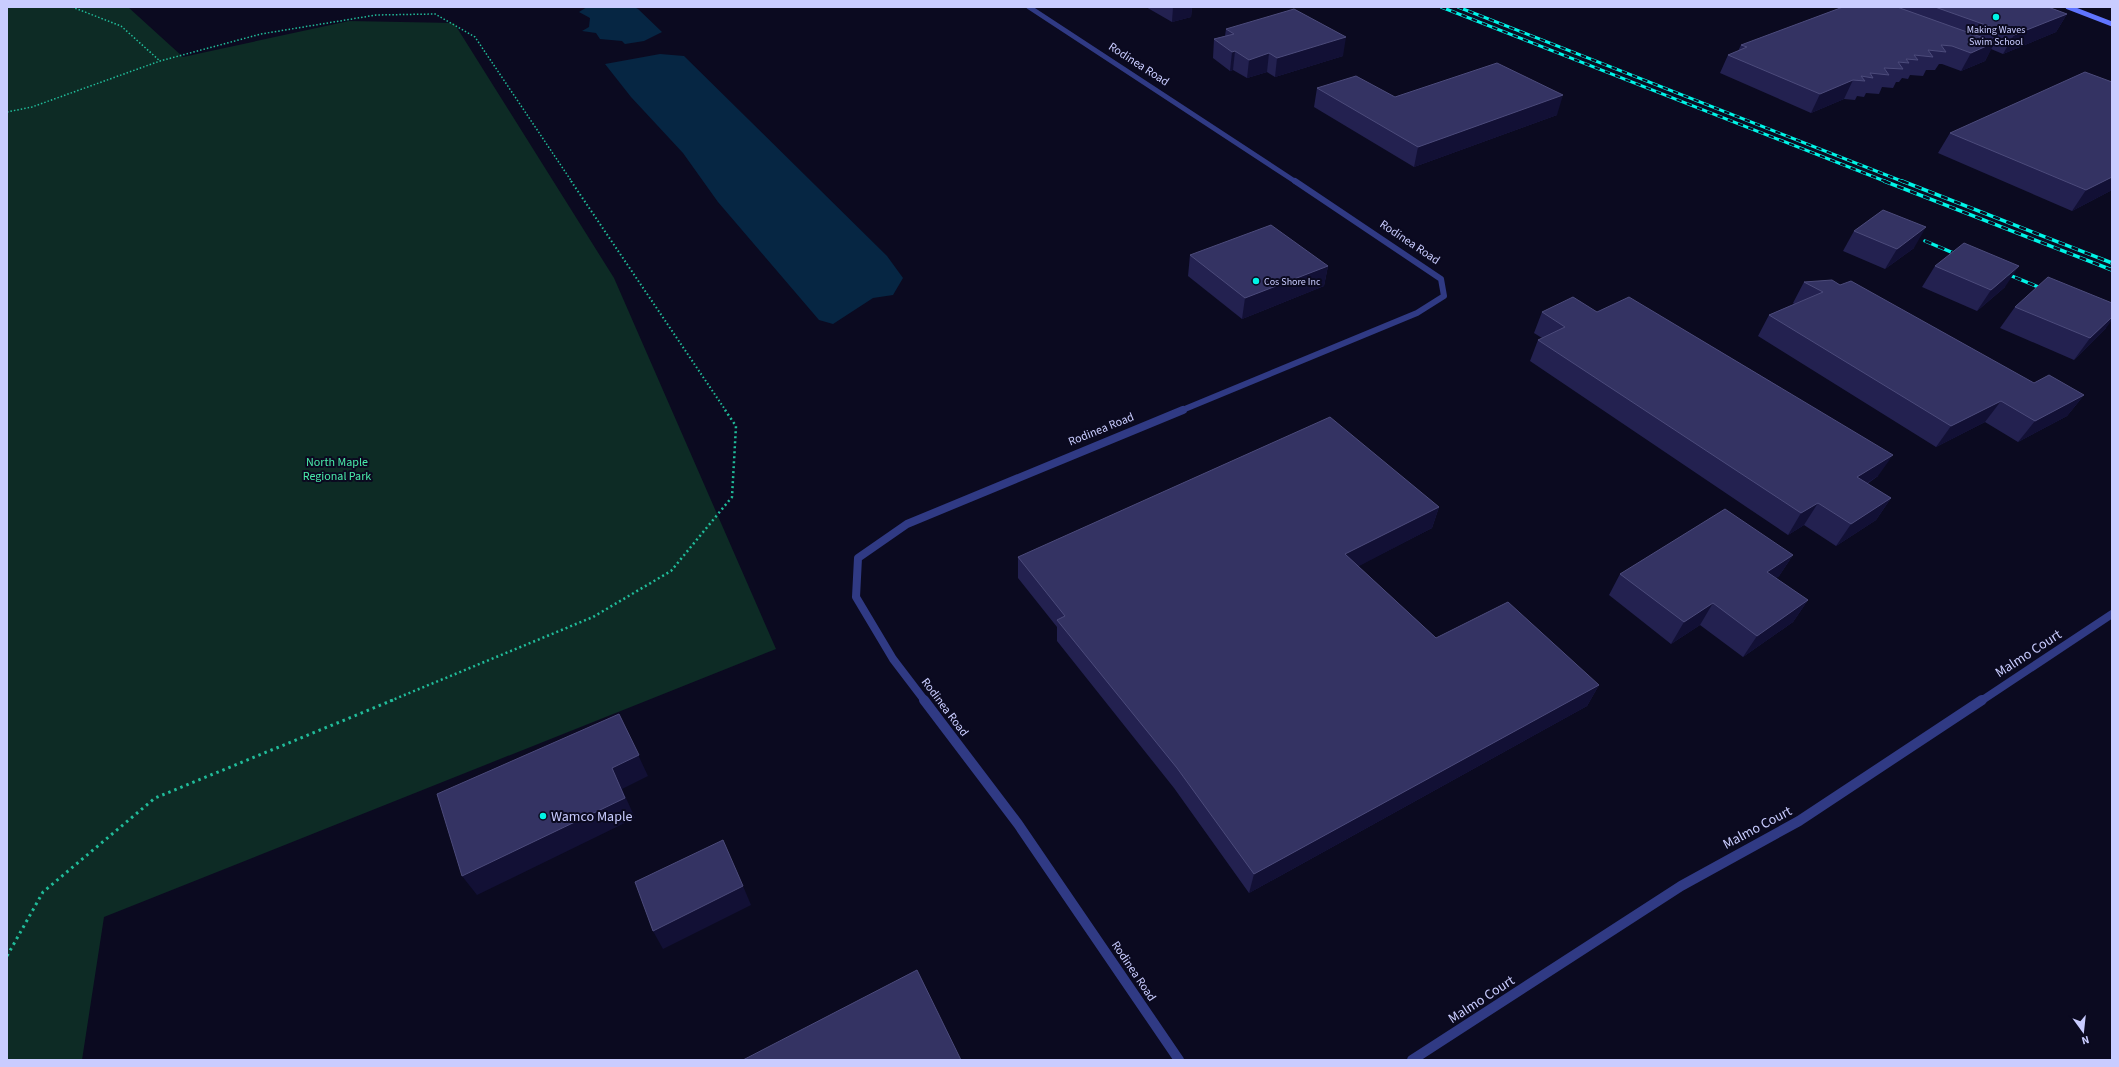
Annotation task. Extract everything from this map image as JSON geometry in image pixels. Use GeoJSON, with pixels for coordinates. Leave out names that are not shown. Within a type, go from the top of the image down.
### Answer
{"type":"FeatureCollection","features":[{"type":"Feature","properties":{"kind":"main road"},"geometry":{"type":"LineString","coordinates":[[2068,7],[2112,24]]}},
{"type":"Feature","properties":{"kind":"street","name":"Rodinea Road"},"geometry":{"type":"LineString","coordinates":[[1029,7],[1338,209],[1441,279],[1444,296],[1417,313],[907,524],[858,558],[856,597],[893,660],[1018,824],[1179,1060]]}},
{"type":"Feature","properties":{"kind":"street","name":"Malmo Court"},"geometry":{"type":"LineString","coordinates":[[1412,1060],[1681,886],[1799,821],[2112,614]]}},
{"type":"Feature","properties":{"kind":"path"},"geometry":{"type":"LineString","coordinates":[[72,7],[121,26],[160,61]]}},
{"type":"Feature","properties":{"kind":"path"},"geometry":{"type":"LineString","coordinates":[[82,7],[83,11]]}},
{"type":"Feature","properties":{"kind":"path"},"geometry":{"type":"LineString","coordinates":[[7,112],[32,107],[160,61],[262,34],[376,15],[435,14],[475,37],[736,426],[732,496],[671,571],[593,618],[155,798],[43,892],[7,956]]}},
{"type":"Feature","properties":{"kind":"green space","name":"North Maple Regional Park"},"geometry":{"type":"Polygon","coordinates":[[[7,7],[128,7],[183,57],[349,21],[454,23],[614,278],[776,649],[104,917],[82,1060],[7,1060],[7,7]]]}},
{"type":"Feature","properties":{"kind":"water"},"geometry":{"type":"Polygon","coordinates":[[[587,7],[634,7],[662,32],[644,41],[625,44],[622,41],[600,39],[596,33],[582,31],[589,27],[590,18],[579,12],[587,7]]]}},
{"type":"Feature","properties":{"kind":"water"},"geometry":{"type":"Polygon","coordinates":[[[660,54],[684,56],[887,256],[903,278],[893,295],[873,298],[833,324],[819,320],[718,202],[683,153],[631,97],[605,64],[660,54]]]}},
{"type":"Feature","properties":{"kind":"building"},"geometry":{"type":"Polygon","coordinates":[[[1843,7],[1897,7],[1995,42],[1971,53],[1952,46],[1941,45],[1946,52],[1928,50],[1933,57],[1914,55],[1918,60],[1906,59],[1909,63],[1898,62],[1903,69],[1884,68],[1889,75],[1870,73],[1873,78],[1861,76],[1865,81],[1853,80],[1820,94],[1728,55],[1747,47],[1741,45],[1843,7]]]}},
{"type":"Feature","properties":{"kind":"building"},"geometry":{"type":"Polygon","coordinates":[[[1935,7],[2048,7],[2067,14],[2014,35],[1935,7]]]}},
{"type":"Feature","properties":{"kind":"building"},"geometry":{"type":"Polygon","coordinates":[[[1294,9],[1346,37],[1277,58],[1269,53],[1249,60],[1235,51],[1232,52],[1214,39],[1234,34],[1226,29],[1294,9]]]}},
{"type":"Feature","properties":{"kind":"building"},"geometry":{"type":"Polygon","coordinates":[[[1497,63],[1563,95],[1418,147],[1317,88],[1356,76],[1395,97],[1497,63]]]}},
{"type":"Feature","properties":{"kind":"building"},"geometry":{"type":"Polygon","coordinates":[[[2085,72],[2112,82],[2112,177],[2086,190],[1950,133],[2085,72]]]}},
{"type":"Feature","properties":{"kind":"building"},"geometry":{"type":"Polygon","coordinates":[[[1883,210],[1926,227],[1897,249],[1854,231],[1883,210]]]}},
{"type":"Feature","properties":{"kind":"building"},"geometry":{"type":"Polygon","coordinates":[[[1271,225],[1328,266],[1245,298],[1190,255],[1271,225]]]}},
{"type":"Feature","properties":{"kind":"building"},"geometry":{"type":"Polygon","coordinates":[[[1964,243],[2019,266],[1991,290],[1935,266],[1964,243]]]}},
{"type":"Feature","properties":{"kind":"building"},"geometry":{"type":"Polygon","coordinates":[[[2048,277],[2112,303],[2112,317],[2090,338],[2015,307],[2048,277]]]}},
{"type":"Feature","properties":{"kind":"building"},"geometry":{"type":"Polygon","coordinates":[[[1832,280],[1840,285],[1851,281],[2034,383],[2049,375],[2084,395],[2035,421],[2001,401],[1951,426],[1769,315],[1823,292],[1804,282],[1832,280]]]}},
{"type":"Feature","properties":{"kind":"building"},"geometry":{"type":"Polygon","coordinates":[[[1573,297],[1597,312],[1629,297],[1893,455],[1857,477],[1891,498],[1851,524],[1818,503],[1801,513],[1538,340],[1565,327],[1542,312],[1573,297]]]}},
{"type":"Feature","properties":{"kind":"building"},"geometry":{"type":"Polygon","coordinates":[[[1330,417],[1439,507],[1345,554],[1436,638],[1508,602],[1599,685],[1254,874],[1177,768],[1057,620],[1065,616],[1018,557],[1330,417]]]}},
{"type":"Feature","properties":{"kind":"building"},"geometry":{"type":"Polygon","coordinates":[[[1725,509],[1793,555],[1767,572],[1808,600],[1757,636],[1713,603],[1684,622],[1620,574],[1725,509]]]}},
{"type":"Feature","properties":{"kind":"building","name":"Wamco Maple"},"geometry":{"type":"Polygon","coordinates":[[[619,714],[639,755],[612,768],[625,798],[462,876],[437,794],[619,714]]]}},
{"type":"Feature","properties":{"kind":"building"},"geometry":{"type":"Polygon","coordinates":[[[723,840],[743,886],[653,931],[635,882],[723,840]]]}},
{"type":"Feature","properties":{"kind":"building"},"geometry":{"type":"Polygon","coordinates":[[[917,970],[961,1060],[743,1060],[917,970]]]}},
{"type":"Feature","properties":{"kind":"railway"},"geometry":{"type":"LineString","coordinates":[[1441,7],[1887,182]]}},
{"type":"Feature","properties":{"kind":"railway"},"geometry":{"type":"LineString","coordinates":[[1458,7],[1904,182]]}},
{"type":"Feature","properties":{"kind":"railway"},"geometry":{"type":"LineString","coordinates":[[1884,181],[2112,270]]}},
{"type":"Feature","properties":{"kind":"railway"},"geometry":{"type":"LineString","coordinates":[[1902,181],[2112,263]]}},
{"type":"Feature","properties":{"kind":"railway"},"geometry":{"type":"LineString","coordinates":[[1925,241],[1963,257]]}},
{"type":"Feature","properties":{"kind":"railway"},"geometry":{"type":"LineString","coordinates":[[2002,272],[2048,291]]}},
{"type":"Feature","properties":{"kind":"place","name":"Making Waves Swim School"},"geometry":{"type":"Point","coordinates":[1996,17]}},
{"type":"Feature","properties":{"kind":"place","name":"Cos Shore Inc"},"geometry":{"type":"Point","coordinates":[1256,281]}},
{"type":"Feature","properties":{"kind":"place","name":"Wamco Maple"},"geometry":{"type":"Point","coordinates":[543,816]}}]}
